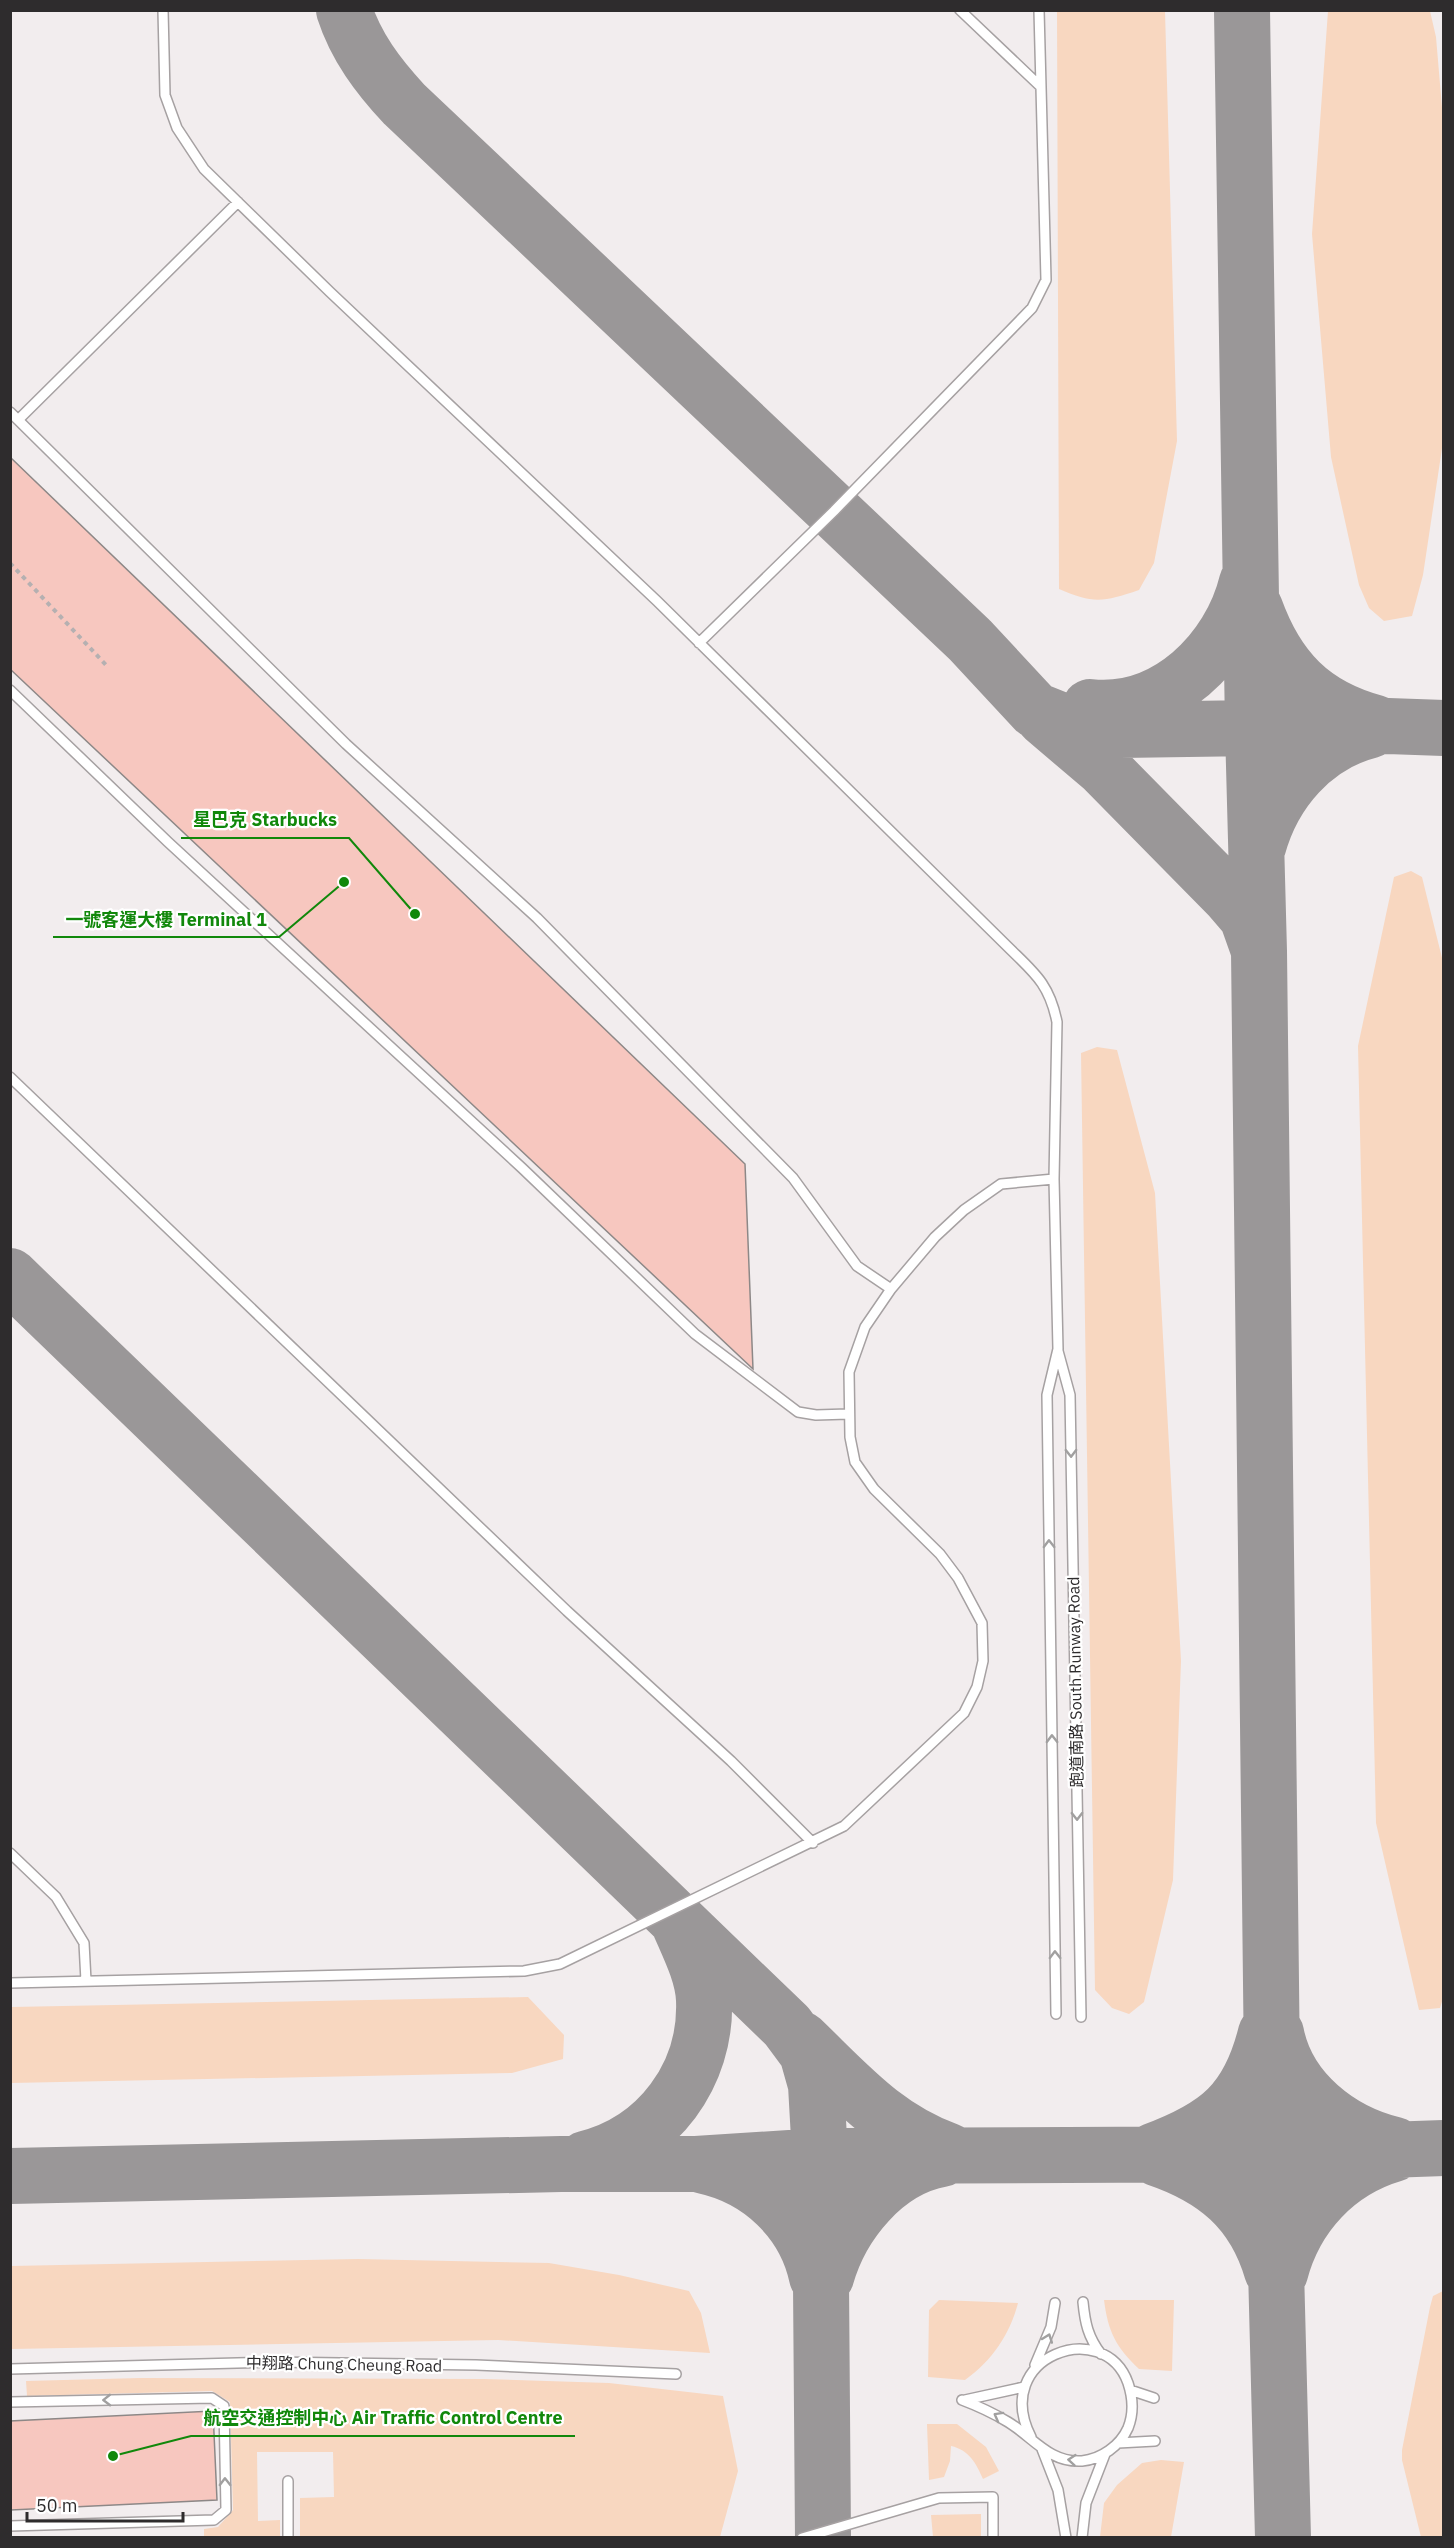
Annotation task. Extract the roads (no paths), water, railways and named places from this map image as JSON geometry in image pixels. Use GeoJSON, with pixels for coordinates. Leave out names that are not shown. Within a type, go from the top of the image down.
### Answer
{"type":"FeatureCollection","features":[{"type":"Feature","properties":{"kind":"lane","name":"跑道南路 South Runway Road"},"geometry":{"type":"LineString","coordinates":[[163,10],[165,95],[177,128],[204,169],[699,644],[1014,952],[1039,978],[1052,998],[1057,1022],[1054,1179],[1058,1349],[1070,1395],[1081,2017]]}},
{"type":"Feature","properties":{"kind":"lane"},"geometry":{"type":"LineString","coordinates":[[960,10],[1041,87]]}},
{"type":"Feature","properties":{"kind":"lane"},"geometry":{"type":"LineString","coordinates":[[699,644],[834,511],[1032,308],[1046,280],[1039,10]]}},
{"type":"Feature","properties":{"kind":"lane"},"geometry":{"type":"LineString","coordinates":[[18,420],[238,202]]}},
{"type":"Feature","properties":{"kind":"lane"},"geometry":{"type":"LineString","coordinates":[[10,412],[346,744],[537,918],[793,1178],[858,1266],[891,1289]]}},
{"type":"Feature","properties":{"kind":"lane"},"geometry":{"type":"LineString","coordinates":[[10,690],[168,842],[522,1168],[695,1334],[798,1412],[848,1413]]}},
{"type":"Feature","properties":{"kind":"lane"},"geometry":{"type":"LineString","coordinates":[[10,1077],[558,1603],[731,1761],[813,1843]]}},
{"type":"Feature","properties":{"kind":"lane"},"geometry":{"type":"LineString","coordinates":[[10,1983],[524,1971],[551,1966],[560,1964],[844,1826],[964,1713],[977,1687],[983,1661],[982,1623],[970,1600],[940,1554],[862,1475],[855,1461],[848,1413],[849,1372],[856,1349],[865,1327],[891,1289],[935,1237],[964,1210],[1001,1184],[1054,1179]]}},
{"type":"Feature","properties":{"kind":"lane","name":"跑道南路 South Runway Road"},"geometry":{"type":"LineString","coordinates":[[1056,2014],[1047,1395],[1058,1349]]}},
{"type":"Feature","properties":{"kind":"lane"},"geometry":{"type":"LineString","coordinates":[[10,1853],[56,1897],[84,1943],[86,1981]]}},
{"type":"Feature","properties":{"kind":"lane"},"geometry":{"type":"LineString","coordinates":[[1024,2387],[982,2398],[962,2400],[985,2409],[1030,2437],[1056,2458],[1072,2461],[1089,2460],[1105,2454],[1118,2443],[1128,2428],[1132,2412],[1130,2390],[1126,2378],[1115,2364],[1101,2354],[1090,2340],[1085,2323],[1083,2302]]}},
{"type":"Feature","properties":{"kind":"lane"},"geometry":{"type":"LineString","coordinates":[[1030,2437],[1023,2422],[1021,2406],[1024,2387],[1052,2327],[1055,2303]]}},
{"type":"Feature","properties":{"kind":"lane"},"geometry":{"type":"LineString","coordinates":[[1033,2370],[1047,2357],[1065,2350],[1084,2349],[1101,2354]]}},
{"type":"Feature","properties":{"kind":"lane","name":"中翔路 Chung Cheung Road"},"geometry":{"type":"LineString","coordinates":[[10,2369],[272,2362],[476,2365],[676,2374]]}},
{"type":"Feature","properties":{"kind":"lane"},"geometry":{"type":"LineString","coordinates":[[1130,2390],[1154,2398]]}},
{"type":"Feature","properties":{"kind":"lane"},"geometry":{"type":"LineString","coordinates":[[10,2402],[212,2398],[224,2406],[226,2510],[214,2520],[10,2526]]}},
{"type":"Feature","properties":{"kind":"lane"},"geometry":{"type":"LineString","coordinates":[[1118,2443],[1155,2441]]}},
{"type":"Feature","properties":{"kind":"lane"},"geometry":{"type":"LineString","coordinates":[[1042,2449],[1058,2490],[1065,2538]]}},
{"type":"Feature","properties":{"kind":"lane"},"geometry":{"type":"LineString","coordinates":[[1082,2538],[1086,2503],[1105,2454]]}},
{"type":"Feature","properties":{"kind":"lane"},"geometry":{"type":"LineString","coordinates":[[288,2481],[288,2538]]}},
{"type":"Feature","properties":{"kind":"lane"},"geometry":{"type":"LineString","coordinates":[[802,2538],[939,2498],[993,2497],[993,2538]]}},
{"type":"Feature","properties":{"kind":"place","name":"一號客運大樓 Terminal 1"},"geometry":{"type":"Point","coordinates":[344,882]}},
{"type":"Feature","properties":{"kind":"place","name":"星巴克 Starbucks"},"geometry":{"type":"Point","coordinates":[415,914]}},
{"type":"Feature","properties":{"kind":"place","name":"航空交通控制中心 Air Traffic Control Centre"},"geometry":{"type":"Point","coordinates":[113,2456]}}]}
